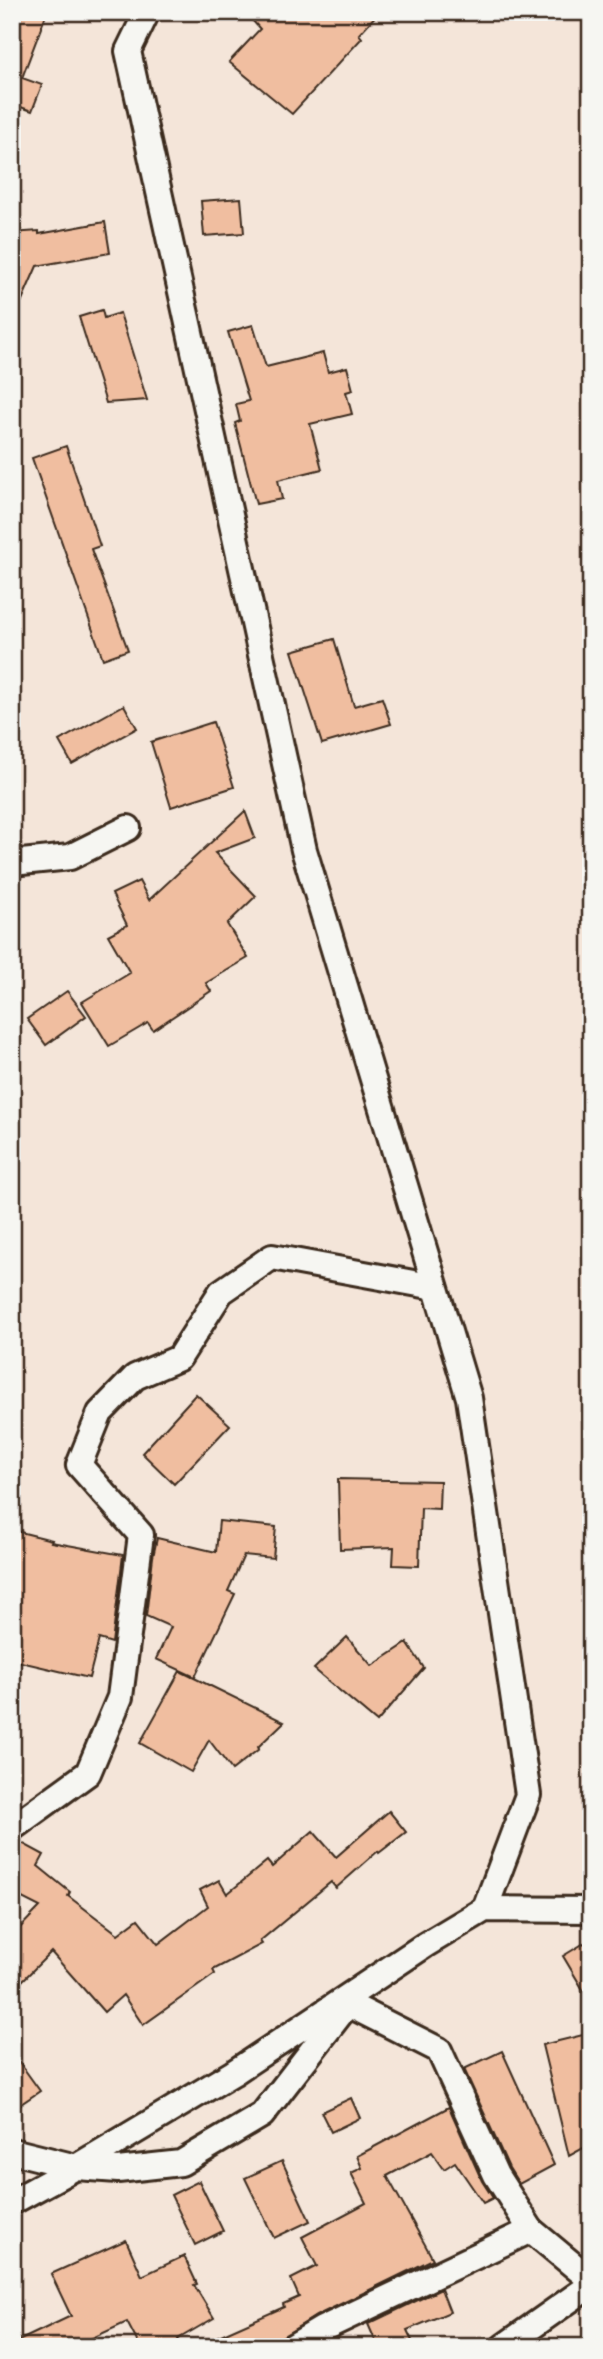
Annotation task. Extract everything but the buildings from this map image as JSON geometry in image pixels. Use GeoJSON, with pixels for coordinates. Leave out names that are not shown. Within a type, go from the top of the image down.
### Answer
{"type":"FeatureCollection","features":[{"type":"Feature","properties":{"kind":"street"},"geometry":{"type":"LineString","coordinates":[[147,12],[128,51],[304,850],[469,1398],[528,1795],[485,1909]]}},
{"type":"Feature","properties":{"kind":"street"},"geometry":{"type":"LineString","coordinates":[[12,863],[70,857],[128,828]]}},
{"type":"Feature","properties":{"kind":"street"},"geometry":{"type":"LineString","coordinates":[[12,1828],[88,1773],[120,1697],[141,1535],[79,1465],[100,1413],[135,1377],[179,1357],[221,1292],[272,1257],[435,1287]]}},
{"type":"Feature","properties":{"kind":"street"},"geometry":{"type":"LineString","coordinates":[[12,2202],[233,2073],[425,1945],[485,1909],[591,1910]]}},
{"type":"Feature","properties":{"kind":"street"},"geometry":{"type":"LineString","coordinates":[[12,2151],[76,2167],[118,2170],[181,2163],[262,2115],[348,2004],[439,2050],[496,2175],[531,2230],[591,2283],[503,2347]]}},
{"type":"Feature","properties":{"kind":"street"},"geometry":{"type":"LineString","coordinates":[[292,2347],[322,2329],[531,2230]]}}]}
